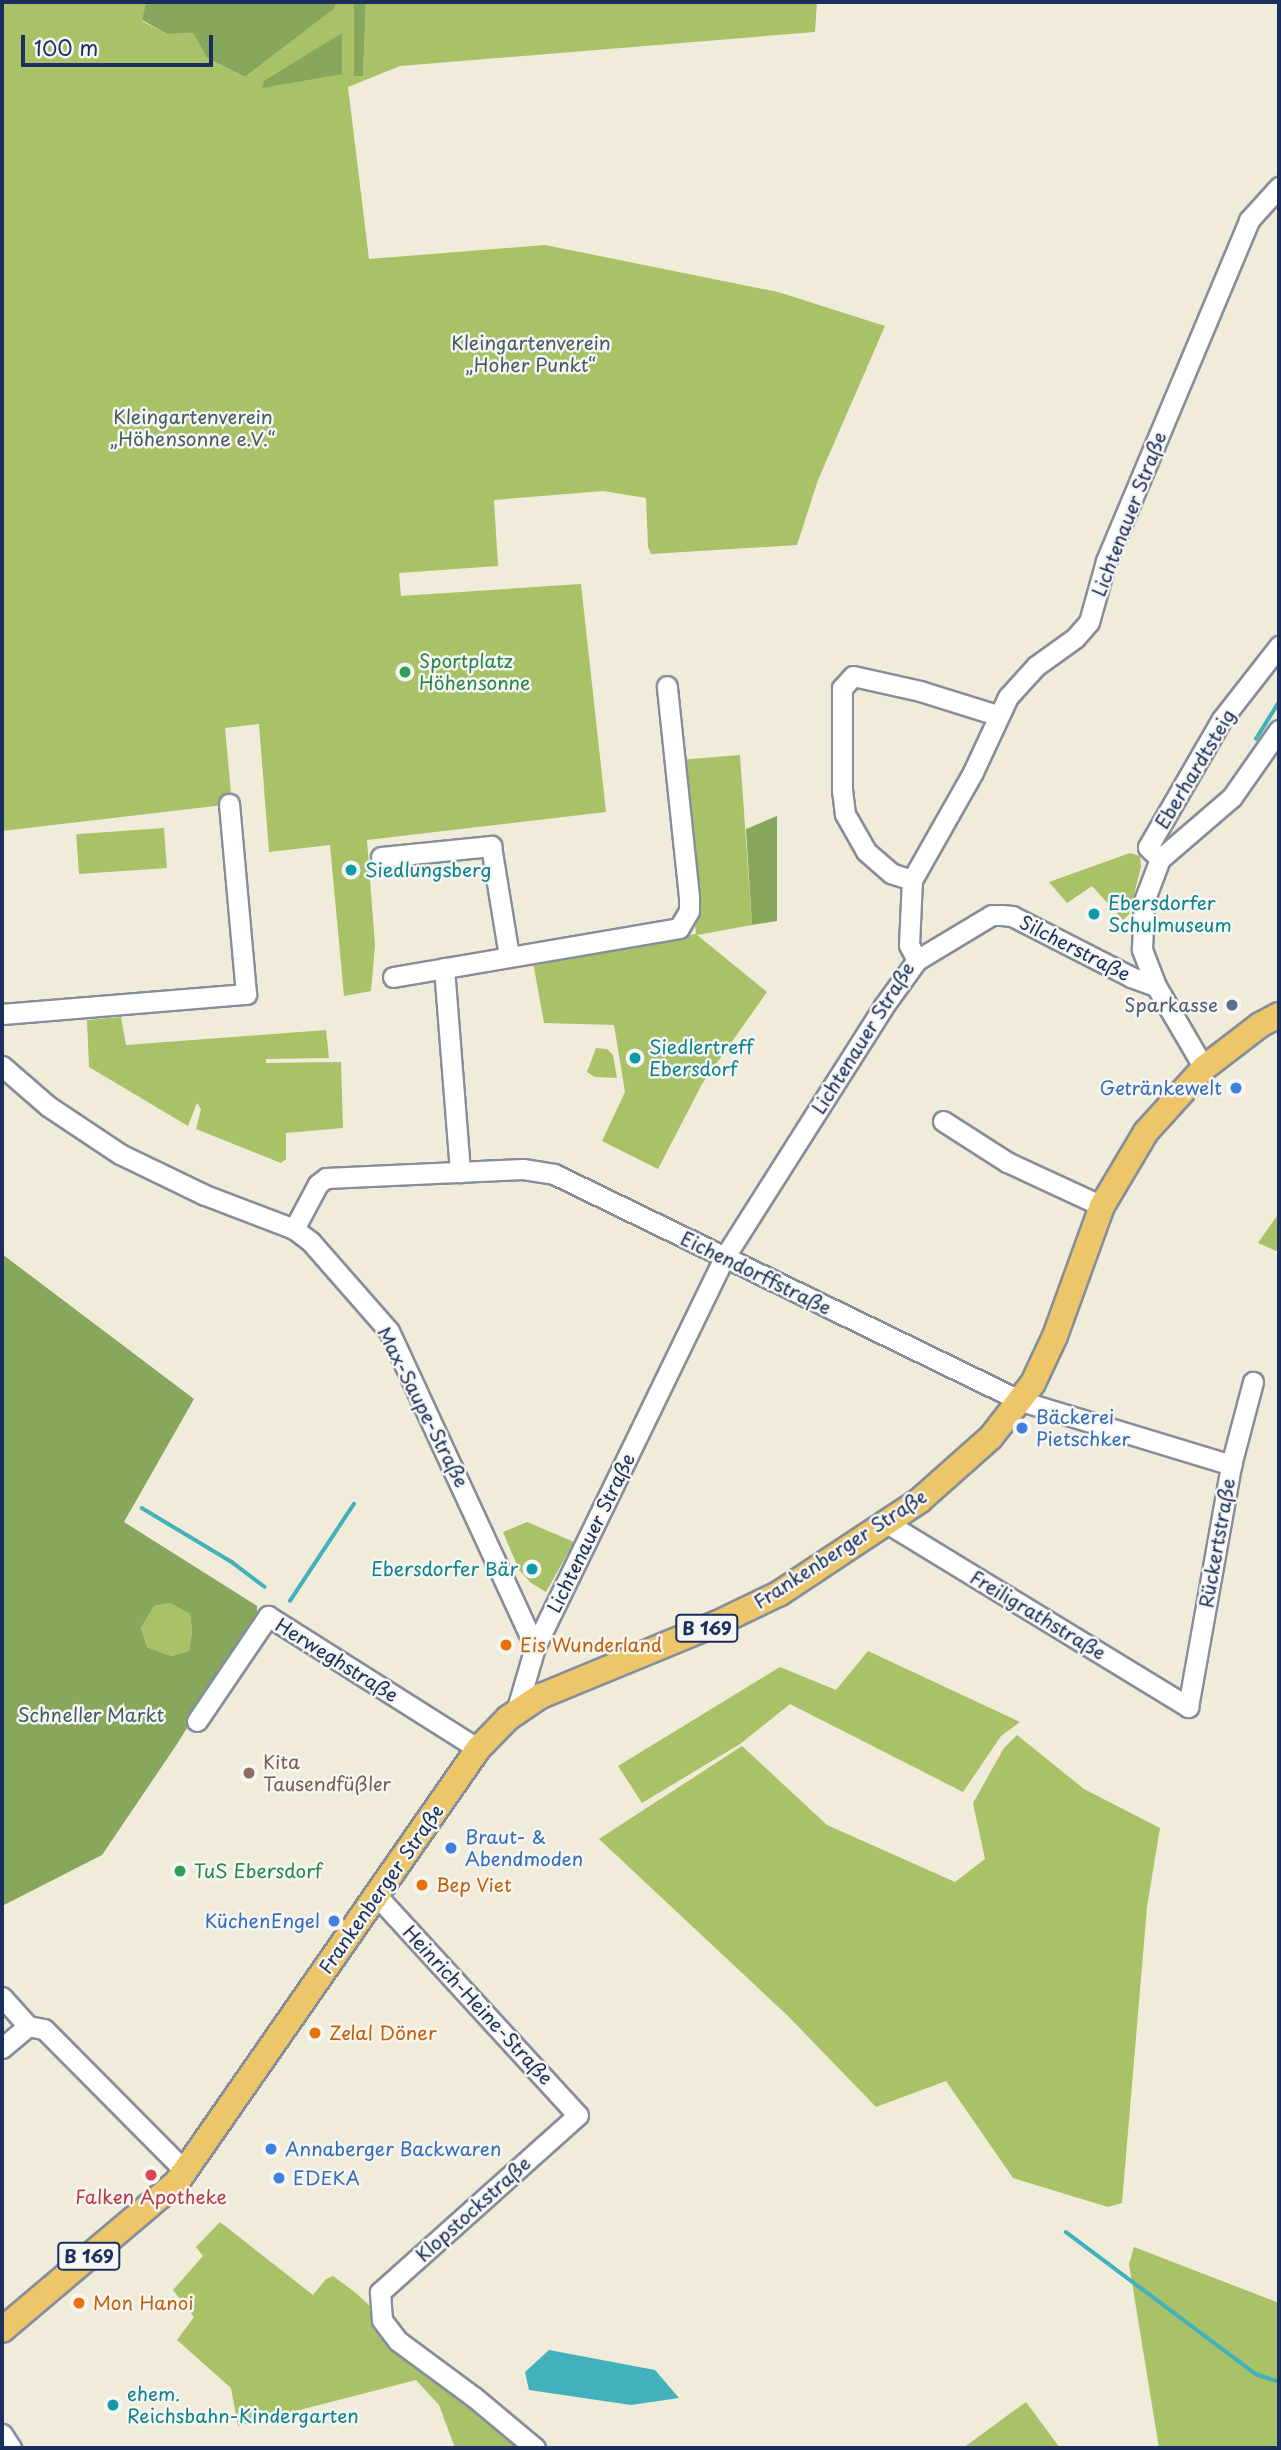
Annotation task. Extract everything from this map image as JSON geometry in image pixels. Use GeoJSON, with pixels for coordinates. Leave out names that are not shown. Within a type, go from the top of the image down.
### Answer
{"type":"FeatureCollection","features":[{"type":"Feature","properties":{"kind":"main road","name":"Frankenberger Straße"},"geometry":{"type":"LineString","coordinates":[[2,2330],[186,2172],[478,1749],[516,1712],[562,1686],[758,1605],[887,1523],[972,1456],[1021,1401],[1051,1345],[1102,1206],[1146,1132],[1204,1068],[1260,1025],[1279,1015]]}},
{"type":"Feature","properties":{"kind":"street","name":"Lichtenauer Straße"},"geometry":{"type":"LineString","coordinates":[[516,1712],[535,1647],[724,1258],[883,1007],[917,960],[909,945],[912,880],[972,772],[997,715],[1008,697],[1036,666],[1075,638],[1089,622],[1106,561],[1249,220],[1279,187]]}},
{"type":"Feature","properties":{"kind":"street","name":"Eberhardtsteig"},"geometry":{"type":"LineString","coordinates":[[1160,859],[1148,847],[1222,719],[1279,646]]}},
{"type":"Feature","properties":{"kind":"street"},"geometry":{"type":"LineString","coordinates":[[912,880],[891,873],[866,851],[845,814],[842,790],[842,688],[853,676],[920,691],[997,715]]}},
{"type":"Feature","properties":{"kind":"street"},"geometry":{"type":"LineString","coordinates":[[393,977],[678,928],[689,911],[667,686]]}},
{"type":"Feature","properties":{"kind":"street"},"geometry":{"type":"LineString","coordinates":[[1204,1068],[1156,986],[1142,949],[1144,901],[1160,859],[1232,797],[1279,730]]}},
{"type":"Feature","properties":{"kind":"street"},"geometry":{"type":"LineString","coordinates":[[2,1014],[246,994],[229,804]]}},
{"type":"Feature","properties":{"kind":"street"},"geometry":{"type":"LineString","coordinates":[[381,857],[491,846],[509,956]]}},
{"type":"Feature","properties":{"kind":"street","name":"Silcherstraße"},"geometry":{"type":"LineString","coordinates":[[917,960],[992,915],[1012,916],[1131,977],[1156,986]]}},
{"type":"Feature","properties":{"kind":"street"},"geometry":{"type":"LineString","coordinates":[[444,968],[460,1172]]}},
{"type":"Feature","properties":{"kind":"street","name":"Max-Saupe-Straße"},"geometry":{"type":"LineString","coordinates":[[2,1066],[48,1106],[120,1154],[205,1195],[294,1229],[311,1242],[389,1332],[535,1647]]}},
{"type":"Feature","properties":{"kind":"street"},"geometry":{"type":"LineString","coordinates":[[943,1121],[1007,1162],[1102,1206]]}},
{"type":"Feature","properties":{"kind":"street","name":"Eichendorffstraße"},"geometry":{"type":"LineString","coordinates":[[294,1229],[318,1184],[326,1178],[523,1170],[554,1174],[588,1188],[724,1258],[1021,1401],[1231,1465]]}},
{"type":"Feature","properties":{"kind":"street","name":"Rückertstraße"},"geometry":{"type":"LineString","coordinates":[[1188,1707],[1231,1465],[1253,1382]]}},
{"type":"Feature","properties":{"kind":"street","name":"Freiligrathstraße"},"geometry":{"type":"LineString","coordinates":[[887,1523],[1188,1707]]}},
{"type":"Feature","properties":{"kind":"street","name":"Herweghstraße"},"geometry":{"type":"LineString","coordinates":[[197,1721],[268,1616],[478,1749]]}},
{"type":"Feature","properties":{"kind":"street","name":"Heinrich-Heine-Straße"},"geometry":{"type":"LineString","coordinates":[[377,1896],[578,2115]]}},
{"type":"Feature","properties":{"kind":"street"},"geometry":{"type":"LineString","coordinates":[[2,1997],[28,2026],[44,2029],[186,2172]]}},
{"type":"Feature","properties":{"kind":"street"},"geometry":{"type":"LineString","coordinates":[[2,2048],[28,2026]]}},
{"type":"Feature","properties":{"kind":"street","name":"Klopstockstraße"},"geometry":{"type":"LineString","coordinates":[[535,2448],[474,2397],[398,2341],[382,2320],[379,2309],[380,2292],[578,2115]]}},
{"type":"Feature","properties":{"kind":"street"},"geometry":{"type":"LineString","coordinates":[[2,2434],[11,2448]]}},
{"type":"Feature","properties":{"kind":"green space"},"geometry":{"type":"Polygon","coordinates":[[[2,2],[146,2],[142,21],[167,34],[193,33],[207,58],[245,77],[334,9],[337,2],[354,2],[355,76],[363,76],[366,2],[817,2],[815,32],[400,66],[348,87],[369,259],[545,245],[778,292],[885,326],[818,480],[797,545],[651,554],[648,547],[646,498],[603,491],[494,500],[498,566],[399,573],[401,596],[581,584],[606,812],[367,840],[375,945],[371,991],[344,996],[330,845],[269,852],[259,724],[225,728],[232,804],[2,831],[2,2]]]}},
{"type":"Feature","properties":{"kind":"green space"},"geometry":{"type":"Polygon","coordinates":[[[146,2],[337,2],[334,9],[245,77],[207,58],[193,33],[167,34],[142,20],[146,2]]]}},
{"type":"Feature","properties":{"kind":"green space"},"geometry":{"type":"Polygon","coordinates":[[[354,2],[366,2],[363,76],[354,76],[354,2]]]}},
{"type":"Feature","properties":{"kind":"green space"},"geometry":{"type":"Polygon","coordinates":[[[342,33],[342,74],[262,88],[264,81],[342,33]]]}},
{"type":"Feature","properties":{"kind":"green space"},"geometry":{"type":"Polygon","coordinates":[[[740,755],[752,925],[697,935],[767,992],[702,1084],[658,1169],[602,1141],[625,1092],[614,1025],[544,1023],[533,962],[696,934],[679,760],[740,755]]]}},
{"type":"Feature","properties":{"kind":"green space"},"geometry":{"type":"Polygon","coordinates":[[[777,816],[777,921],[752,925],[746,829],[777,816]]]}},
{"type":"Feature","properties":{"kind":"green space"},"geometry":{"type":"Polygon","coordinates":[[[164,828],[167,868],[79,874],[76,834],[164,828]]]}},
{"type":"Feature","properties":{"kind":"green space"},"geometry":{"type":"Polygon","coordinates":[[[1130,853],[1140,856],[1141,867],[1129,914],[1123,920],[1092,886],[1067,903],[1049,882],[1130,853]]]}},
{"type":"Feature","properties":{"kind":"green space"},"geometry":{"type":"Polygon","coordinates":[[[121,1017],[126,1045],[326,1030],[329,1058],[266,1059],[266,1063],[341,1062],[343,1128],[286,1133],[286,1159],[281,1163],[196,1129],[201,1109],[197,1103],[188,1126],[89,1067],[87,1020],[121,1017]]]}},
{"type":"Feature","properties":{"kind":"green space"},"geometry":{"type":"Polygon","coordinates":[[[596,1048],[607,1049],[613,1055],[617,1078],[595,1077],[587,1072],[596,1048]]]}},
{"type":"Feature","properties":{"kind":"green space"},"geometry":{"type":"Polygon","coordinates":[[[1279,1213],[1279,1252],[1258,1243],[1279,1213]]]}},
{"type":"Feature","properties":{"kind":"green space","name":"Schneller Markt"},"geometry":{"type":"Polygon","coordinates":[[[2,1254],[194,1399],[124,1522],[257,1606],[257,1615],[177,1744],[102,1855],[2,1906],[2,1254]],[[170,1603],[154,1606],[141,1628],[147,1647],[171,1656],[189,1651],[192,1631],[190,1614],[170,1603]]]}},
{"type":"Feature","properties":{"kind":"green space"},"geometry":{"type":"Polygon","coordinates":[[[527,1522],[574,1542],[546,1592],[531,1583],[519,1570],[503,1532],[527,1522]]]}},
{"type":"Feature","properties":{"kind":"green space"},"geometry":{"type":"Polygon","coordinates":[[[170,1603],[190,1614],[192,1631],[189,1651],[171,1656],[147,1647],[141,1628],[154,1606],[170,1603]]]}},
{"type":"Feature","properties":{"kind":"green space"},"geometry":{"type":"Polygon","coordinates":[[[868,1651],[1020,1722],[1001,1736],[963,1792],[790,1704],[740,1744],[642,1803],[618,1766],[780,1667],[836,1690],[868,1651]]]}},
{"type":"Feature","properties":{"kind":"green space"},"geometry":{"type":"Polygon","coordinates":[[[1017,1735],[1084,1789],[1160,1828],[1147,1907],[1122,2203],[1108,2207],[1013,2178],[946,2081],[876,2107],[788,2016],[599,1839],[742,1746],[827,1825],[955,1882],[985,1859],[973,1803],[1004,1748],[1017,1735]]]}},
{"type":"Feature","properties":{"kind":"green space"},"geometry":{"type":"Polygon","coordinates":[[[220,2222],[313,2295],[326,2279],[333,2276],[356,2293],[370,2306],[391,2348],[458,2391],[513,2438],[513,2446],[455,2448],[439,2405],[416,2380],[238,2426],[231,2388],[177,2340],[194,2317],[173,2290],[203,2256],[196,2247],[220,2222]]]}},
{"type":"Feature","properties":{"kind":"green space"},"geometry":{"type":"Polygon","coordinates":[[[1134,2247],[1279,2303],[1279,2448],[1159,2448],[1129,2264],[1134,2247]]]}},
{"type":"Feature","properties":{"kind":"green space"},"geometry":{"type":"Polygon","coordinates":[[[1026,2402],[1060,2448],[963,2448],[1026,2402]]]}},
{"type":"Feature","properties":{"kind":"water"},"geometry":{"type":"Polygon","coordinates":[[[549,2350],[655,2370],[679,2398],[631,2405],[529,2390],[525,2372],[549,2350]]]}},
{"type":"Feature","properties":{"kind":"waterway"},"geometry":{"type":"LineString","coordinates":[[1256,739],[1279,702]]}},
{"type":"Feature","properties":{"kind":"waterway"},"geometry":{"type":"LineString","coordinates":[[290,1601],[354,1504]]}},
{"type":"Feature","properties":{"kind":"waterway"},"geometry":{"type":"LineString","coordinates":[[142,1508],[232,1562],[265,1587]]}},
{"type":"Feature","properties":{"kind":"waterway"},"geometry":{"type":"LineString","coordinates":[[1066,2232],[1256,2374],[1279,2382]]}},
{"type":"Feature","properties":{"kind":"place","name":"Sportplatz Höhensonne"},"geometry":{"type":"Point","coordinates":[405,672]}},
{"type":"Feature","properties":{"kind":"place","name":"Siedlungsberg"},"geometry":{"type":"Point","coordinates":[351,870]}},
{"type":"Feature","properties":{"kind":"place","name":"Ebersdorfer Schulmuseum"},"geometry":{"type":"Point","coordinates":[1094,914]}},
{"type":"Feature","properties":{"kind":"place","name":"Sparkasse"},"geometry":{"type":"Point","coordinates":[1232,1005]}},
{"type":"Feature","properties":{"kind":"place","name":"Siedlertreff Ebersdorf"},"geometry":{"type":"Point","coordinates":[635,1058]}},
{"type":"Feature","properties":{"kind":"place","name":"Getränkewelt"},"geometry":{"type":"Point","coordinates":[1236,1088]}},
{"type":"Feature","properties":{"kind":"place","name":"Bäckerei Pietschker"},"geometry":{"type":"Point","coordinates":[1022,1428]}},
{"type":"Feature","properties":{"kind":"place","name":"Ebersdorfer Bär"},"geometry":{"type":"Point","coordinates":[532,1569]}},
{"type":"Feature","properties":{"kind":"place","name":"Eis Wunderland"},"geometry":{"type":"Point","coordinates":[506,1645]}},
{"type":"Feature","properties":{"kind":"place","name":"Kita Tausendfüßler"},"geometry":{"type":"Point","coordinates":[249,1773]}},
{"type":"Feature","properties":{"kind":"place","name":"Braut- & Abendmoden"},"geometry":{"type":"Point","coordinates":[451,1848]}},
{"type":"Feature","properties":{"kind":"place","name":"TuS Ebersdorf"},"geometry":{"type":"Point","coordinates":[180,1871]}},
{"type":"Feature","properties":{"kind":"place","name":"Bep Viet"},"geometry":{"type":"Point","coordinates":[422,1885]}},
{"type":"Feature","properties":{"kind":"place","name":"KüchenEngel"},"geometry":{"type":"Point","coordinates":[334,1921]}},
{"type":"Feature","properties":{"kind":"place","name":"Zelal Döner"},"geometry":{"type":"Point","coordinates":[315,2033]}},
{"type":"Feature","properties":{"kind":"place","name":"Annaberger Backwaren"},"geometry":{"type":"Point","coordinates":[271,2149]}},
{"type":"Feature","properties":{"kind":"place","name":"Falken Apotheke"},"geometry":{"type":"Point","coordinates":[151,2175]}},
{"type":"Feature","properties":{"kind":"place","name":"EDEKA"},"geometry":{"type":"Point","coordinates":[279,2178]}},
{"type":"Feature","properties":{"kind":"place","name":"Mon Hanoi"},"geometry":{"type":"Point","coordinates":[79,2303]}},
{"type":"Feature","properties":{"kind":"place","name":"ehem. Reichsbahn-Kindergarten"},"geometry":{"type":"Point","coordinates":[113,2405]}},
{"type":"Feature","properties":{"kind":"park label","name":"Kleingartenverein „Hoher Punkt“"},"geometry":{"type":"Point","coordinates":[531,354]}},
{"type":"Feature","properties":{"kind":"park label","name":"Kleingartenverein „Höhensonne e.V.“"},"geometry":{"type":"Point","coordinates":[193,428]}}]}
